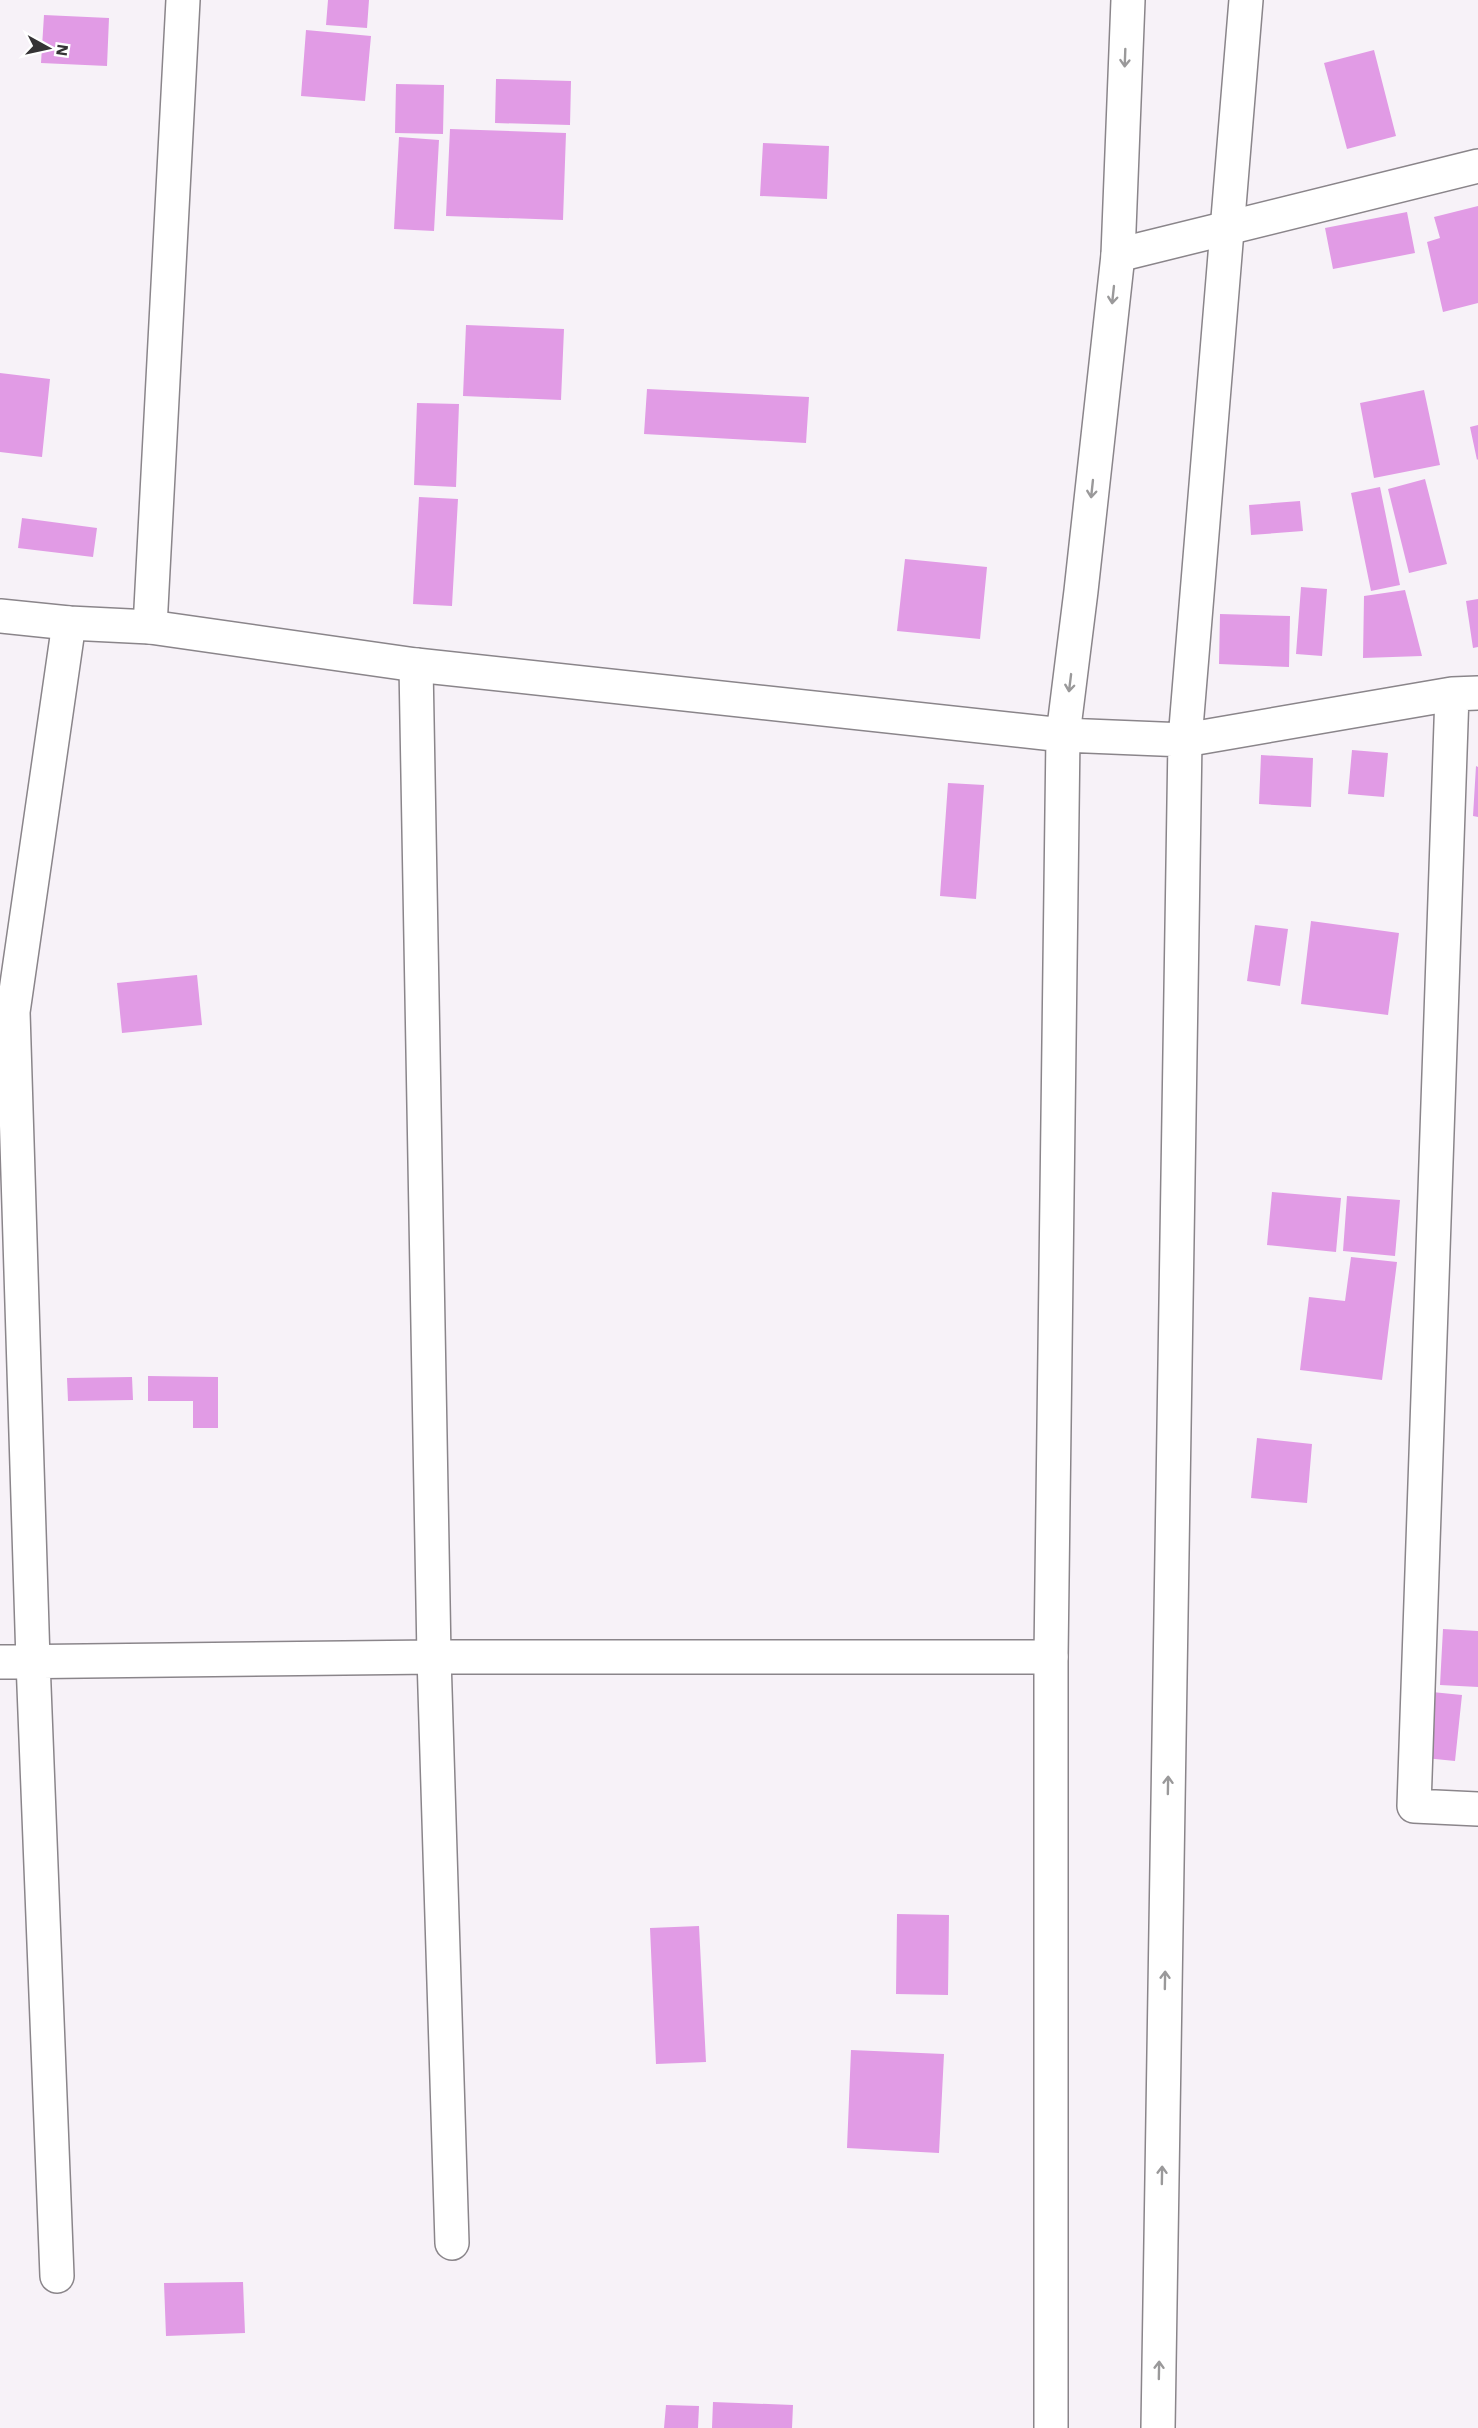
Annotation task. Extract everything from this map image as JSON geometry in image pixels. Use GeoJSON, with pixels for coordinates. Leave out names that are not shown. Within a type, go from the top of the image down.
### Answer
{"type":"FeatureCollection","features":[{"type":"Feature","properties":{"kind":"street"},"geometry":{"type":"LineString","coordinates":[[150,627],[183,0]]}},
{"type":"Feature","properties":{"kind":"street"},"geometry":{"type":"LineString","coordinates":[[1051,2428],[1051,1657],[1063,735],[1118,255],[1128,0]]}},
{"type":"Feature","properties":{"kind":"street"},"geometry":{"type":"LineString","coordinates":[[1158,2428],[1185,740],[1246,0]]}},
{"type":"Feature","properties":{"kind":"street"},"geometry":{"type":"LineString","coordinates":[[1118,255],[1478,166]]}},
{"type":"Feature","properties":{"kind":"street"},"geometry":{"type":"LineString","coordinates":[[0,616],[69,623],[150,627],[416,665],[1063,735],[1185,740],[1465,694],[1414,1806],[1478,1809]]}},
{"type":"Feature","properties":{"kind":"street"},"geometry":{"type":"LineString","coordinates":[[57,2276],[33,1661],[13,1012],[69,623]]}},
{"type":"Feature","properties":{"kind":"street"},"geometry":{"type":"LineString","coordinates":[[416,665],[434,1657],[452,2243]]}},
{"type":"Feature","properties":{"kind":"street"},"geometry":{"type":"LineString","coordinates":[[0,1662],[434,1657],[1051,1657]]}},
{"type":"Feature","properties":{"kind":"building"},"geometry":{"type":"Polygon","coordinates":[[[328,0],[369,0],[367,28],[326,25],[328,0]]]}},
{"type":"Feature","properties":{"kind":"building"},"geometry":{"type":"Polygon","coordinates":[[[44,15],[109,18],[107,66],[41,63],[44,15]]]}},
{"type":"Feature","properties":{"kind":"building"},"geometry":{"type":"Polygon","coordinates":[[[306,30],[371,36],[365,101],[301,96],[306,30]]]}},
{"type":"Feature","properties":{"kind":"building"},"geometry":{"type":"Polygon","coordinates":[[[1374,50],[1396,136],[1347,149],[1324,63],[1374,50]]]}},
{"type":"Feature","properties":{"kind":"building"},"geometry":{"type":"Polygon","coordinates":[[[496,79],[571,81],[570,125],[495,123],[496,79]]]}},
{"type":"Feature","properties":{"kind":"building"},"geometry":{"type":"Polygon","coordinates":[[[396,84],[444,85],[443,134],[395,133],[396,84]]]}},
{"type":"Feature","properties":{"kind":"building"},"geometry":{"type":"Polygon","coordinates":[[[450,129],[566,133],[563,220],[446,216],[450,129]]]}},
{"type":"Feature","properties":{"kind":"building"},"geometry":{"type":"Polygon","coordinates":[[[399,137],[439,140],[434,231],[394,229],[399,137]]]}},
{"type":"Feature","properties":{"kind":"building"},"geometry":{"type":"Polygon","coordinates":[[[763,143],[829,146],[827,199],[760,196],[763,143]]]}},
{"type":"Feature","properties":{"kind":"building"},"geometry":{"type":"Polygon","coordinates":[[[1478,206],[1478,303],[1443,312],[1427,242],[1440,238],[1434,217],[1478,206]]]}},
{"type":"Feature","properties":{"kind":"building"},"geometry":{"type":"Polygon","coordinates":[[[1407,212],[1415,253],[1333,269],[1325,228],[1407,212]]]}},
{"type":"Feature","properties":{"kind":"building"},"geometry":{"type":"Polygon","coordinates":[[[466,325],[564,329],[561,400],[463,396],[466,325]]]}},
{"type":"Feature","properties":{"kind":"building"},"geometry":{"type":"Polygon","coordinates":[[[0,373],[50,379],[42,457],[0,452],[0,373]]]}},
{"type":"Feature","properties":{"kind":"building"},"geometry":{"type":"Polygon","coordinates":[[[647,389],[809,397],[806,443],[644,434],[647,389]]]}},
{"type":"Feature","properties":{"kind":"building"},"geometry":{"type":"Polygon","coordinates":[[[1424,390],[1440,465],[1374,478],[1360,403],[1424,390]]]}},
{"type":"Feature","properties":{"kind":"building"},"geometry":{"type":"Polygon","coordinates":[[[417,403],[459,404],[456,487],[414,485],[417,403]]]}},
{"type":"Feature","properties":{"kind":"building"},"geometry":{"type":"Polygon","coordinates":[[[1478,425],[1478,459],[1477,460],[1470,427],[1478,425]]]}},
{"type":"Feature","properties":{"kind":"building"},"geometry":{"type":"Polygon","coordinates":[[[1425,479],[1447,564],[1409,573],[1388,489],[1425,479]]]}},
{"type":"Feature","properties":{"kind":"building"},"geometry":{"type":"Polygon","coordinates":[[[1380,487],[1400,585],[1371,591],[1351,493],[1380,487]]]}},
{"type":"Feature","properties":{"kind":"building"},"geometry":{"type":"Polygon","coordinates":[[[419,497],[458,499],[452,606],[413,604],[419,497]]]}},
{"type":"Feature","properties":{"kind":"building"},"geometry":{"type":"Polygon","coordinates":[[[1300,501],[1303,531],[1251,535],[1249,505],[1300,501]]]}},
{"type":"Feature","properties":{"kind":"building"},"geometry":{"type":"Polygon","coordinates":[[[22,518],[97,528],[93,557],[18,548],[22,518]]]}},
{"type":"Feature","properties":{"kind":"building"},"geometry":{"type":"Polygon","coordinates":[[[905,559],[987,567],[980,639],[897,631],[905,559]]]}},
{"type":"Feature","properties":{"kind":"building"},"geometry":{"type":"Polygon","coordinates":[[[1301,587],[1327,589],[1322,656],[1296,654],[1301,587]]]}},
{"type":"Feature","properties":{"kind":"building"},"geometry":{"type":"Polygon","coordinates":[[[1405,590],[1422,656],[1363,658],[1364,596],[1405,590]]]}},
{"type":"Feature","properties":{"kind":"building"},"geometry":{"type":"Polygon","coordinates":[[[1478,599],[1478,647],[1473,648],[1466,601],[1478,599]]]}},
{"type":"Feature","properties":{"kind":"building"},"geometry":{"type":"Polygon","coordinates":[[[1220,614],[1290,616],[1289,667],[1219,664],[1220,614]]]}},
{"type":"Feature","properties":{"kind":"building"},"geometry":{"type":"Polygon","coordinates":[[[1352,750],[1388,753],[1384,797],[1348,794],[1352,750]]]}},
{"type":"Feature","properties":{"kind":"building"},"geometry":{"type":"Polygon","coordinates":[[[1261,755],[1313,758],[1311,807],[1259,804],[1261,755]]]}},
{"type":"Feature","properties":{"kind":"building"},"geometry":{"type":"Polygon","coordinates":[[[1476,766],[1478,767],[1478,817],[1473,816],[1476,766]]]}},
{"type":"Feature","properties":{"kind":"building"},"geometry":{"type":"Polygon","coordinates":[[[948,783],[984,785],[976,899],[940,896],[948,783]]]}},
{"type":"Feature","properties":{"kind":"building"},"geometry":{"type":"Polygon","coordinates":[[[1311,921],[1399,933],[1388,1015],[1301,1004],[1311,921]]]}},
{"type":"Feature","properties":{"kind":"building"},"geometry":{"type":"Polygon","coordinates":[[[1255,925],[1288,929],[1280,986],[1247,981],[1255,925]]]}},
{"type":"Feature","properties":{"kind":"building"},"geometry":{"type":"Polygon","coordinates":[[[197,975],[202,1025],[122,1033],[117,983],[197,975]]]}},
{"type":"Feature","properties":{"kind":"building"},"geometry":{"type":"Polygon","coordinates":[[[1272,1192],[1341,1198],[1336,1252],[1267,1245],[1272,1192]]]}},
{"type":"Feature","properties":{"kind":"building"},"geometry":{"type":"Polygon","coordinates":[[[1347,1196],[1400,1200],[1395,1256],[1343,1251],[1347,1196]]]}},
{"type":"Feature","properties":{"kind":"building"},"geometry":{"type":"Polygon","coordinates":[[[1351,1257],[1397,1262],[1382,1380],[1300,1370],[1309,1297],[1345,1301],[1351,1257]]]}},
{"type":"Feature","properties":{"kind":"building"},"geometry":{"type":"Polygon","coordinates":[[[148,1376],[218,1377],[218,1428],[193,1428],[193,1401],[148,1401],[148,1376]]]}},
{"type":"Feature","properties":{"kind":"building"},"geometry":{"type":"Polygon","coordinates":[[[132,1377],[133,1400],[68,1401],[67,1378],[132,1377]]]}},
{"type":"Feature","properties":{"kind":"building"},"geometry":{"type":"Polygon","coordinates":[[[1257,1438],[1312,1444],[1307,1503],[1251,1498],[1257,1438]]]}},
{"type":"Feature","properties":{"kind":"building"},"geometry":{"type":"Polygon","coordinates":[[[1443,1629],[1478,1631],[1478,1687],[1440,1685],[1443,1629]]]}},
{"type":"Feature","properties":{"kind":"building"},"geometry":{"type":"Polygon","coordinates":[[[1432,1692],[1462,1695],[1455,1761],[1425,1758],[1432,1692]]]}},
{"type":"Feature","properties":{"kind":"building"},"geometry":{"type":"Polygon","coordinates":[[[897,1914],[949,1915],[948,1995],[896,1994],[897,1914]]]}},
{"type":"Feature","properties":{"kind":"building"},"geometry":{"type":"Polygon","coordinates":[[[699,1926],[706,2062],[656,2064],[650,1928],[699,1926]]]}},
{"type":"Feature","properties":{"kind":"building"},"geometry":{"type":"Polygon","coordinates":[[[851,2050],[944,2054],[939,2153],[847,2148],[851,2050]]]}},
{"type":"Feature","properties":{"kind":"building"},"geometry":{"type":"Polygon","coordinates":[[[243,2282],[245,2333],[166,2336],[164,2283],[243,2282]]]}},
{"type":"Feature","properties":{"kind":"building"},"geometry":{"type":"Polygon","coordinates":[[[713,2402],[793,2405],[792,2428],[712,2428],[713,2402]]]}},
{"type":"Feature","properties":{"kind":"building"},"geometry":{"type":"Polygon","coordinates":[[[666,2405],[699,2406],[698,2428],[664,2428],[666,2405]]]}}]}
